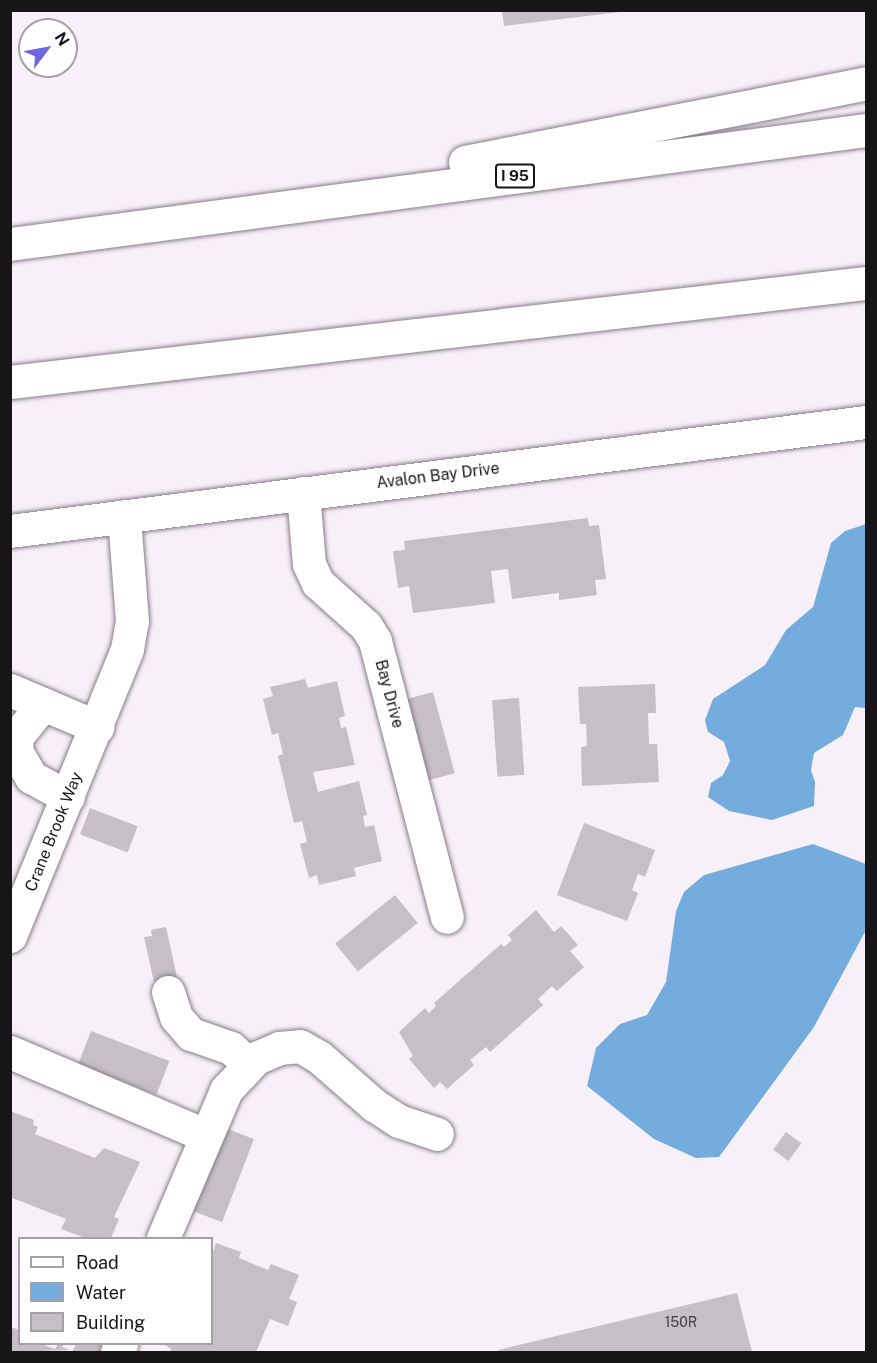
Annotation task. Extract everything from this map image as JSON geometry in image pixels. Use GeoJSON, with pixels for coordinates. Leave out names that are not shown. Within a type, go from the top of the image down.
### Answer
{"type":"FeatureCollection","features":[{"type":"Feature","properties":{"kind":"main road"},"geometry":{"type":"LineString","coordinates":[[164,222],[867,83]]}},
{"type":"Feature","properties":{"kind":"main road","name":"I 95"},"geometry":{"type":"LineString","coordinates":[[10,244],[867,130]]}},
{"type":"Feature","properties":{"kind":"main road"},"geometry":{"type":"LineString","coordinates":[[10,382],[867,283]]}},
{"type":"Feature","properties":{"kind":"main road","name":"Avalon Bay Drive"},"geometry":{"type":"LineString","coordinates":[[10,531],[867,422]]}},
{"type":"Feature","properties":{"kind":"main road","name":"Bay Drive"},"geometry":{"type":"LineString","coordinates":[[303,493],[309,564],[318,584],[366,626],[375,641],[447,917]]}},
{"type":"Feature","properties":{"kind":"main road","name":"Crane Brook Way"},"geometry":{"type":"LineString","coordinates":[[10,936],[127,649],[132,621],[124,516]]}},
{"type":"Feature","properties":{"kind":"main road"},"geometry":{"type":"LineString","coordinates":[[10,690],[97,727]]}},
{"type":"Feature","properties":{"kind":"main road"},"geometry":{"type":"LineString","coordinates":[[43,704],[17,736],[16,751],[31,777],[68,796]]}},
{"type":"Feature","properties":{"kind":"main road"},"geometry":{"type":"LineString","coordinates":[[168,992],[176,1017],[191,1034],[231,1048],[248,1065]]}},
{"type":"Feature","properties":{"kind":"main road"},"geometry":{"type":"LineString","coordinates":[[164,1237],[226,1090],[248,1065],[279,1048],[300,1046],[319,1057],[374,1105],[399,1121],[437,1134]]}},
{"type":"Feature","properties":{"kind":"main road"},"geometry":{"type":"LineString","coordinates":[[10,1052],[205,1136]]}},
{"type":"Feature","properties":{"kind":"water"},"geometry":{"type":"Polygon","coordinates":[[[866,524],[866,708],[855,707],[843,735],[814,753],[811,770],[815,782],[814,806],[772,820],[729,811],[708,797],[711,783],[723,775],[730,761],[724,742],[708,732],[705,720],[713,699],[765,665],[786,630],[813,607],[831,543],[845,531],[866,524]]]}},
{"type":"Feature","properties":{"kind":"water"},"geometry":{"type":"Polygon","coordinates":[[[813,844],[866,864],[866,930],[814,1027],[719,1157],[696,1158],[654,1139],[587,1086],[596,1048],[620,1024],[647,1015],[666,982],[676,911],[684,892],[704,875],[813,844]]]}},
{"type":"Feature","properties":{"kind":"building"},"geometry":{"type":"Polygon","coordinates":[[[502,10],[620,10],[620,12],[504,26],[502,10]]]}},
{"type":"Feature","properties":{"kind":"building"},"geometry":{"type":"Polygon","coordinates":[[[588,518],[589,526],[599,525],[606,579],[595,580],[597,595],[559,600],[559,593],[512,599],[508,569],[491,571],[495,603],[413,613],[409,586],[398,588],[393,551],[405,550],[404,541],[588,518]]]}},
{"type":"Feature","properties":{"kind":"building"},"geometry":{"type":"Polygon","coordinates":[[[305,679],[308,688],[337,681],[345,716],[339,718],[341,728],[346,727],[355,765],[313,772],[318,792],[359,781],[367,815],[363,816],[365,827],[374,825],[382,861],[354,868],[356,876],[319,885],[317,875],[309,878],[300,844],[307,842],[302,821],[294,823],[278,756],[283,754],[278,733],[272,735],[263,699],[273,696],[270,687],[305,679]]]}},
{"type":"Feature","properties":{"kind":"building"},"geometry":{"type":"Polygon","coordinates":[[[655,684],[656,713],[648,713],[649,744],[657,744],[659,782],[582,786],[581,747],[587,746],[586,724],[580,724],[578,687],[655,684]]]}},
{"type":"Feature","properties":{"kind":"building"},"geometry":{"type":"Polygon","coordinates":[[[433,692],[455,773],[428,780],[406,699],[433,692]]]}},
{"type":"Feature","properties":{"kind":"building"},"geometry":{"type":"Polygon","coordinates":[[[519,698],[524,775],[497,777],[492,700],[519,698]]]}},
{"type":"Feature","properties":{"kind":"building"},"geometry":{"type":"Polygon","coordinates":[[[90,808],[138,826],[128,852],[80,834],[90,808]]]}},
{"type":"Feature","properties":{"kind":"building"},"geometry":{"type":"Polygon","coordinates":[[[584,823],[655,850],[645,877],[638,874],[632,890],[638,893],[627,921],[557,895],[584,823]]]}},
{"type":"Feature","properties":{"kind":"building"},"geometry":{"type":"Polygon","coordinates":[[[395,895],[418,923],[358,971],[335,943],[395,895]]]}},
{"type":"Feature","properties":{"kind":"building"},"geometry":{"type":"Polygon","coordinates":[[[536,910],[554,932],[561,926],[578,945],[570,951],[584,967],[557,991],[552,986],[538,999],[543,1005],[490,1052],[486,1047],[470,1060],[474,1065],[447,1089],[440,1082],[434,1088],[409,1059],[413,1056],[399,1032],[425,1008],[429,1013],[436,1006],[434,1003],[501,944],[504,947],[512,940],[508,935],[536,910]]]}},
{"type":"Feature","properties":{"kind":"building"},"geometry":{"type":"Polygon","coordinates":[[[166,927],[177,977],[154,982],[144,937],[152,936],[151,930],[166,927]]]}},
{"type":"Feature","properties":{"kind":"building"},"geometry":{"type":"Polygon","coordinates":[[[91,1031],[169,1061],[157,1095],[78,1065],[91,1031]]]}},
{"type":"Feature","properties":{"kind":"building"},"geometry":{"type":"Polygon","coordinates":[[[10,1111],[34,1120],[33,1125],[38,1127],[35,1134],[95,1158],[104,1148],[140,1162],[114,1217],[119,1219],[111,1237],[82,1237],[61,1229],[66,1219],[10,1197],[10,1111]]]}},
{"type":"Feature","properties":{"kind":"building"},"geometry":{"type":"Polygon","coordinates":[[[225,1128],[254,1139],[222,1222],[193,1211],[225,1128]]]}},
{"type":"Feature","properties":{"kind":"building"},"geometry":{"type":"Polygon","coordinates":[[[786,1132],[801,1143],[788,1161],[773,1150],[786,1132]]]}},
{"type":"Feature","properties":{"kind":"building"},"geometry":{"type":"Polygon","coordinates":[[[216,1243],[241,1252],[239,1258],[268,1270],[271,1264],[299,1275],[289,1299],[297,1302],[288,1326],[270,1319],[256,1352],[170,1352],[171,1349],[165,1345],[213,1345],[213,1252],[216,1243]]]}},
{"type":"Feature","properties":{"kind":"building"},"geometry":{"type":"Polygon","coordinates":[[[737,1293],[752,1352],[499,1352],[498,1350],[737,1293]]]}},
{"type":"Feature","properties":{"kind":"building"},"geometry":{"type":"Polygon","coordinates":[[[10,1327],[18,1329],[18,1345],[44,1345],[55,1349],[57,1345],[63,1345],[62,1347],[70,1350],[10,1352],[10,1327]]]}},
{"type":"Feature","properties":{"kind":"building"},"geometry":{"type":"Polygon","coordinates":[[[76,1345],[105,1345],[102,1352],[72,1352],[76,1345]]]}}]}
